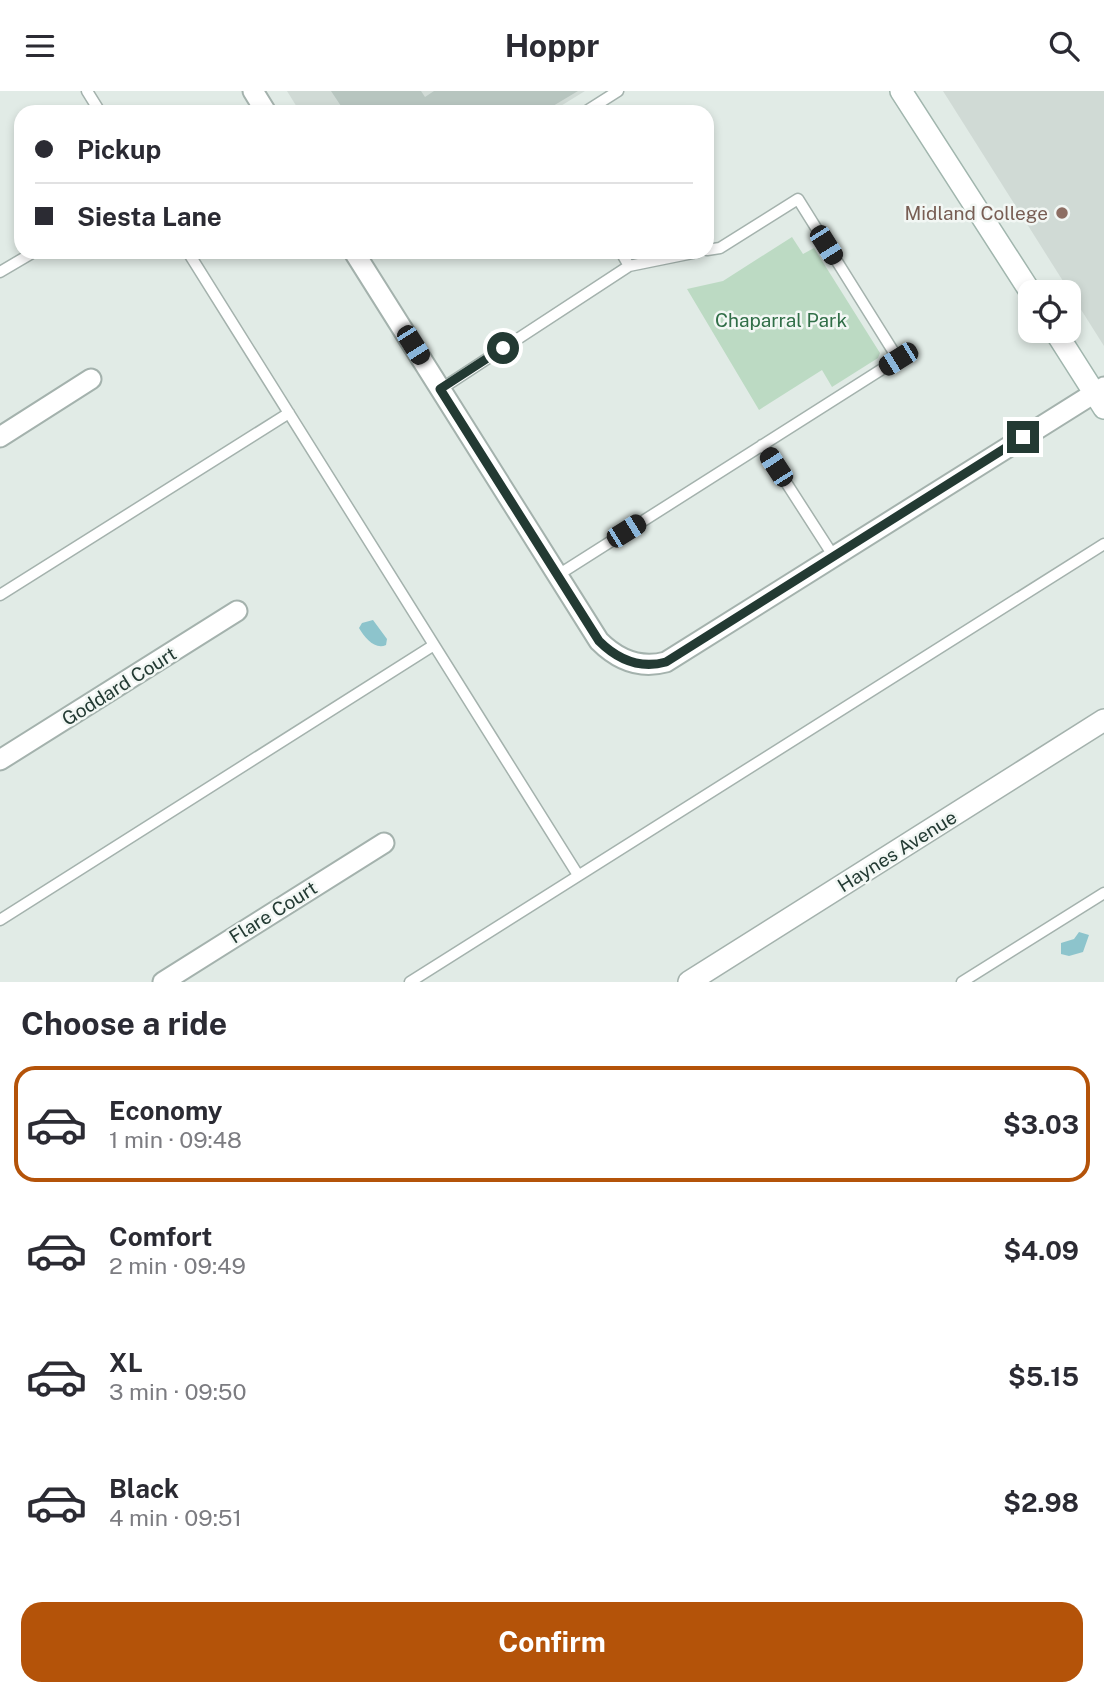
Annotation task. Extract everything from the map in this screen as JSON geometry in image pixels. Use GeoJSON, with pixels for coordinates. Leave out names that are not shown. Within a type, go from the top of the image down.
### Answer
{"type":"FeatureCollection","features":[{"type":"Feature","properties":{"kind":"street"},"geometry":{"type":"LineString","coordinates":[[901,91],[1023,280]]}},
{"type":"Feature","properties":{"kind":"street"},"geometry":{"type":"LineString","coordinates":[[362,259],[440,389],[606,648],[626,661],[656,665],[666,662],[1101,396],[1063,343]]}},
{"type":"Feature","properties":{"kind":"street"},"geometry":{"type":"LineString","coordinates":[[0,437],[91,379]]}},
{"type":"Feature","properties":{"kind":"street","name":"Goddard Court"},"geometry":{"type":"LineString","coordinates":[[0,760],[237,611]]}},
{"type":"Feature","properties":{"kind":"street","name":"Haynes Avenue"},"geometry":{"type":"LineString","coordinates":[[690,982],[1104,720]]}},
{"type":"Feature","properties":{"kind":"street","name":"Flare Court"},"geometry":{"type":"LineString","coordinates":[[163,982],[384,842]]}},
{"type":"Feature","properties":{"kind":"lane"},"geometry":{"type":"LineString","coordinates":[[596,105],[618,91]]}},
{"type":"Feature","properties":{"kind":"lane"},"geometry":{"type":"LineString","coordinates":[[558,575],[898,359],[798,199],[720,248],[714,249]]}},
{"type":"Feature","properties":{"kind":"lane"},"geometry":{"type":"LineString","coordinates":[[0,272],[22,259]]}},
{"type":"Feature","properties":{"kind":"lane"},"geometry":{"type":"LineString","coordinates":[[192,259],[578,875]]}},
{"type":"Feature","properties":{"kind":"lane"},"geometry":{"type":"LineString","coordinates":[[625,259],[629,265]]}},
{"type":"Feature","properties":{"kind":"lane"},"geometry":{"type":"LineString","coordinates":[[440,389],[629,265],[661,259]]}},
{"type":"Feature","properties":{"kind":"lane"},"geometry":{"type":"LineString","coordinates":[[0,595],[289,413]]}},
{"type":"Feature","properties":{"kind":"lane"},"geometry":{"type":"LineString","coordinates":[[762,445],[834,557]]}},
{"type":"Feature","properties":{"kind":"lane"},"geometry":{"type":"LineString","coordinates":[[410,982],[1104,544]]}},
{"type":"Feature","properties":{"kind":"lane"},"geometry":{"type":"LineString","coordinates":[[0,920],[434,645]]}},
{"type":"Feature","properties":{"kind":"lane"},"geometry":{"type":"LineString","coordinates":[[962,982],[1104,893]]}},
{"type":"Feature","properties":{"kind":"shaded area"},"geometry":{"type":"Polygon","coordinates":[[[287,91],[585,91],[562,105],[296,105],[287,91]]]}},
{"type":"Feature","properties":{"kind":"shaded area","name":"Midland College"},"geometry":{"type":"Polygon","coordinates":[[[943,91],[1104,91],[1104,346],[1081,310],[1081,280],[1062,280],[943,91]]]}},
{"type":"Feature","properties":{"kind":"green space","name":"Chaparral Park"},"geometry":{"type":"Polygon","coordinates":[[[792,237],[803,254],[814,248],[880,353],[878,358],[832,387],[822,370],[759,410],[687,289],[723,281],[792,237]]]}},
{"type":"Feature","properties":{"kind":"water"},"geometry":{"type":"Polygon","coordinates":[[[373,620],[387,639],[386,645],[374,644],[359,628],[362,623],[373,620]]]}},
{"type":"Feature","properties":{"kind":"water"},"geometry":{"type":"Polygon","coordinates":[[[1079,932],[1089,935],[1083,952],[1069,956],[1061,954],[1061,943],[1074,939],[1079,932]]]}},
{"type":"Feature","properties":{"kind":"building"},"geometry":{"type":"Polygon","coordinates":[[[331,91],[421,91],[425,97],[434,91],[578,91],[555,105],[340,105],[331,91]]]}},
{"type":"Feature","properties":{"kind":"place","name":"Midland College"},"geometry":{"type":"Point","coordinates":[1062,213]}},
{"type":"Feature","properties":{"kind":"route"},"geometry":{"type":"LineString","coordinates":[[503,348],[440,389],[599,641],[626,661],[639,665],[666,662],[1023,437]]}}]}
